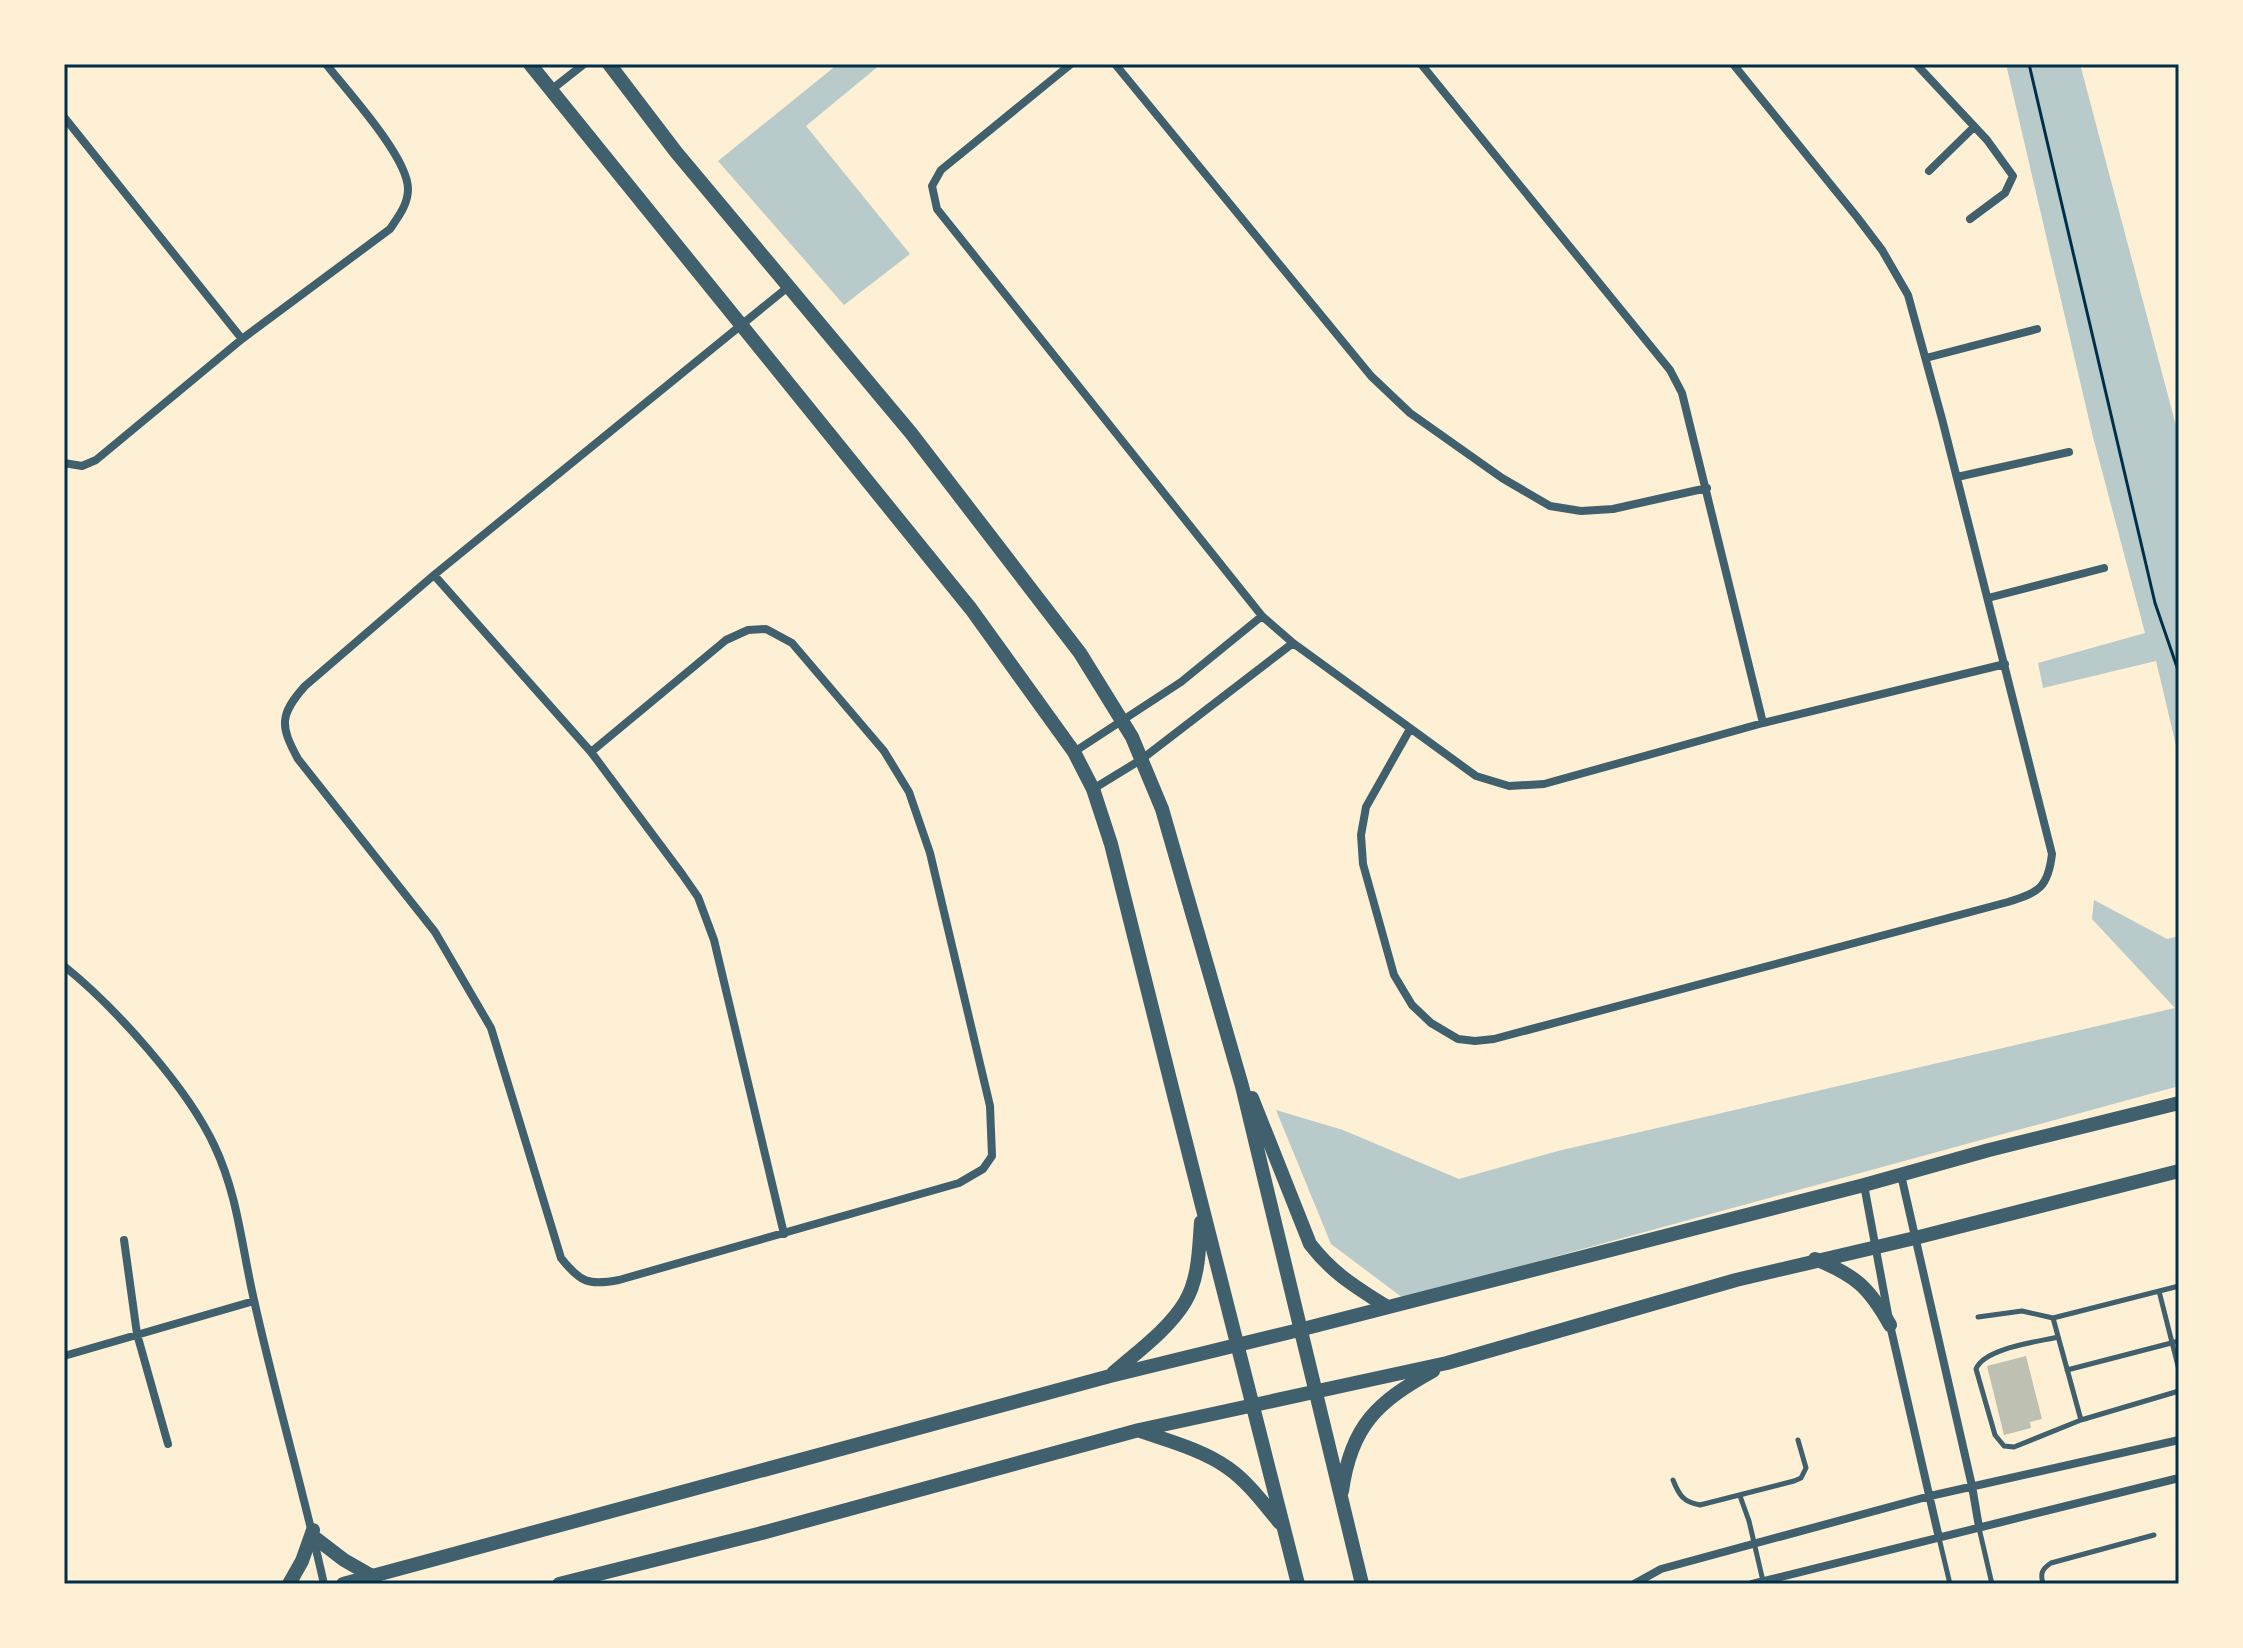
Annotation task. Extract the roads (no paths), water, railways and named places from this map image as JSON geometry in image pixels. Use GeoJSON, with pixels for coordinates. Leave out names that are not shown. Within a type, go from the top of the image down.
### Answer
{"type":"FeatureCollection","features":[{"type":"Feature","properties":{"kind":"street"},"geometry":{"type":"LineString","coordinates":[[64,463],[82,466],[96,460],[242,339],[390,229],[404,208],[408,191],[406,176],[397,156],[326,64]]}},
{"type":"Feature","properties":{"kind":"street"},"geometry":{"type":"LineString","coordinates":[[530,64],[971,609],[1074,752],[1093,789],[1111,844],[1298,1584]]}},
{"type":"Feature","properties":{"kind":"street"},"geometry":{"type":"LineString","coordinates":[[551,90],[584,64]]}},
{"type":"Feature","properties":{"kind":"street"},"geometry":{"type":"LineString","coordinates":[[609,64],[676,152],[911,433],[1080,653],[1123,720],[1162,809],[1242,1086],[1362,1584]]}},
{"type":"Feature","properties":{"kind":"street"},"geometry":{"type":"LineString","coordinates":[[1071,64],[941,170],[932,186],[937,209],[1262,616],[1293,643],[1476,776],[1509,786],[1544,784],[1763,723],[2005,664]]}},
{"type":"Feature","properties":{"kind":"street"},"geometry":{"type":"LineString","coordinates":[[1115,64],[1371,376],[1410,413],[1502,478],[1550,506],[1581,511],[1613,509],[1707,488]]}},
{"type":"Feature","properties":{"kind":"street"},"geometry":{"type":"LineString","coordinates":[[1421,64],[1670,370],[1682,393],[1763,723]]}},
{"type":"Feature","properties":{"kind":"street"},"geometry":{"type":"LineString","coordinates":[[1410,729],[1366,807],[1361,835],[1363,864],[1394,975],[1412,1005],[1431,1023],[1458,1039],[1484,1040],[2008,902],[2042,887],[2049,875],[2052,854],[1908,295],[1882,250],[1733,64]]}},
{"type":"Feature","properties":{"kind":"street"},"geometry":{"type":"LineString","coordinates":[[1916,64],[1974,127],[2013,176],[2005,193],[1970,219]]}},
{"type":"Feature","properties":{"kind":"street"},"geometry":{"type":"LineString","coordinates":[[64,117],[242,339]]}},
{"type":"Feature","properties":{"kind":"street"},"geometry":{"type":"LineString","coordinates":[[1929,171],[1974,127]]}},
{"type":"Feature","properties":{"kind":"street"},"geometry":{"type":"LineString","coordinates":[[591,752],[726,640],[748,630],[766,629],[792,643],[884,751],[909,792],[930,853],[990,1106],[992,1156],[983,1169],[959,1183],[596,1284],[574,1274],[561,1258],[491,1028],[435,932],[298,759],[285,737],[284,721],[288,705],[305,686],[434,575],[788,287]]}},
{"type":"Feature","properties":{"kind":"street"},"geometry":{"type":"LineString","coordinates":[[1926,358],[2037,329]]}},
{"type":"Feature","properties":{"kind":"street"},"geometry":{"type":"LineString","coordinates":[[1957,477],[2069,452]]}},
{"type":"Feature","properties":{"kind":"street"},"geometry":{"type":"LineString","coordinates":[[1988,598],[2104,568]]}},
{"type":"Feature","properties":{"kind":"street"},"geometry":{"type":"LineString","coordinates":[[434,575],[591,752],[698,897],[714,940],[784,1234]]}},
{"type":"Feature","properties":{"kind":"street"},"geometry":{"type":"LineString","coordinates":[[1074,752],[1181,682],[1262,616]]}},
{"type":"Feature","properties":{"kind":"street"},"geometry":{"type":"LineString","coordinates":[[1093,789],[1142,759],[1293,643]]}},
{"type":"Feature","properties":{"kind":"street"},"geometry":{"type":"LineString","coordinates":[[64,966],[102,1001],[175,1081],[215,1147],[234,1196],[254,1301],[324,1584]]}},
{"type":"Feature","properties":{"kind":"street"},"geometry":{"type":"LineString","coordinates":[[1242,1086],[1252,1098],[1310,1244],[1339,1276],[1387,1307]]}},
{"type":"Feature","properties":{"kind":"street"},"geometry":{"type":"LineString","coordinates":[[343,1584],[1110,1376],[2179,1103]]}},
{"type":"Feature","properties":{"kind":"street"},"geometry":{"type":"LineString","coordinates":[[559,1584],[773,1530],[1139,1430],[1447,1363],[1815,1259],[1915,1238],[2179,1171]]}},
{"type":"Feature","properties":{"kind":"street"},"geometry":{"type":"LineString","coordinates":[[1901,1175],[1979,1527]]}},
{"type":"Feature","properties":{"kind":"street"},"geometry":{"type":"LineString","coordinates":[[1864,1185],[1890,1325],[1939,1538]]}},
{"type":"Feature","properties":{"kind":"street"},"geometry":{"type":"LineString","coordinates":[[1110,1376],[1176,1315],[1186,1300],[1194,1279],[1202,1213]]}},
{"type":"Feature","properties":{"kind":"street"},"geometry":{"type":"LineString","coordinates":[[124,1240],[137,1334],[168,1444]]}},
{"type":"Feature","properties":{"kind":"street"},"geometry":{"type":"LineString","coordinates":[[1815,1259],[1863,1284],[1890,1325]]}},
{"type":"Feature","properties":{"kind":"street"},"geometry":{"type":"LineString","coordinates":[[64,1356],[254,1301]]}},
{"type":"Feature","properties":{"kind":"street"},"geometry":{"type":"LineString","coordinates":[[1340,1502],[1346,1462],[1353,1442],[1368,1418],[1419,1379],[1447,1363]]}},
{"type":"Feature","properties":{"kind":"street"},"geometry":{"type":"LineString","coordinates":[[1139,1430],[1179,1444],[1227,1467],[1247,1484],[1283,1526]]}},
{"type":"Feature","properties":{"kind":"street"},"geometry":{"type":"LineString","coordinates":[[1634,1584],[1661,1569],[1930,1496],[2179,1440]]}},
{"type":"Feature","properties":{"kind":"street"},"geometry":{"type":"LineString","coordinates":[[1752,1584],[2179,1478]]}},
{"type":"Feature","properties":{"kind":"street"},"geometry":{"type":"LineString","coordinates":[[313,1533],[344,1560],[372,1576]]}},
{"type":"Feature","properties":{"kind":"street"},"geometry":{"type":"LineString","coordinates":[[289,1584],[313,1533]]}},
{"type":"Feature","properties":{"kind":"lane"},"geometry":{"type":"LineString","coordinates":[[1978,1317],[2022,1311],[2053,1318],[2179,1286]]}},
{"type":"Feature","properties":{"kind":"lane"},"geometry":{"type":"LineString","coordinates":[[2159,1291],[2176,1342],[2179,1370]]}},
{"type":"Feature","properties":{"kind":"lane"},"geometry":{"type":"LineString","coordinates":[[2053,1318],[2081,1420]]}},
{"type":"Feature","properties":{"kind":"lane"},"geometry":{"type":"LineString","coordinates":[[2058,1337],[1993,1353],[1979,1362],[1976,1369],[1995,1435],[2004,1446],[2014,1447],[2081,1420],[2179,1391]]}},
{"type":"Feature","properties":{"kind":"lane"},"geometry":{"type":"LineString","coordinates":[[2067,1370],[2176,1342]]}},
{"type":"Feature","properties":{"kind":"lane"},"geometry":{"type":"LineString","coordinates":[[1673,1480],[1679,1494],[1687,1502],[1700,1505],[1801,1478],[1806,1468],[1798,1440]]}},
{"type":"Feature","properties":{"kind":"lane"},"geometry":{"type":"LineString","coordinates":[[1740,1496],[1763,1581]]}},
{"type":"Feature","properties":{"kind":"lane"},"geometry":{"type":"LineString","coordinates":[[1979,1527],[1992,1584]]}},
{"type":"Feature","properties":{"kind":"lane"},"geometry":{"type":"LineString","coordinates":[[2043,1584],[2041,1574],[2051,1563],[2154,1535]]}},
{"type":"Feature","properties":{"kind":"lane"},"geometry":{"type":"LineString","coordinates":[[1939,1538],[1950,1584]]}}]}
